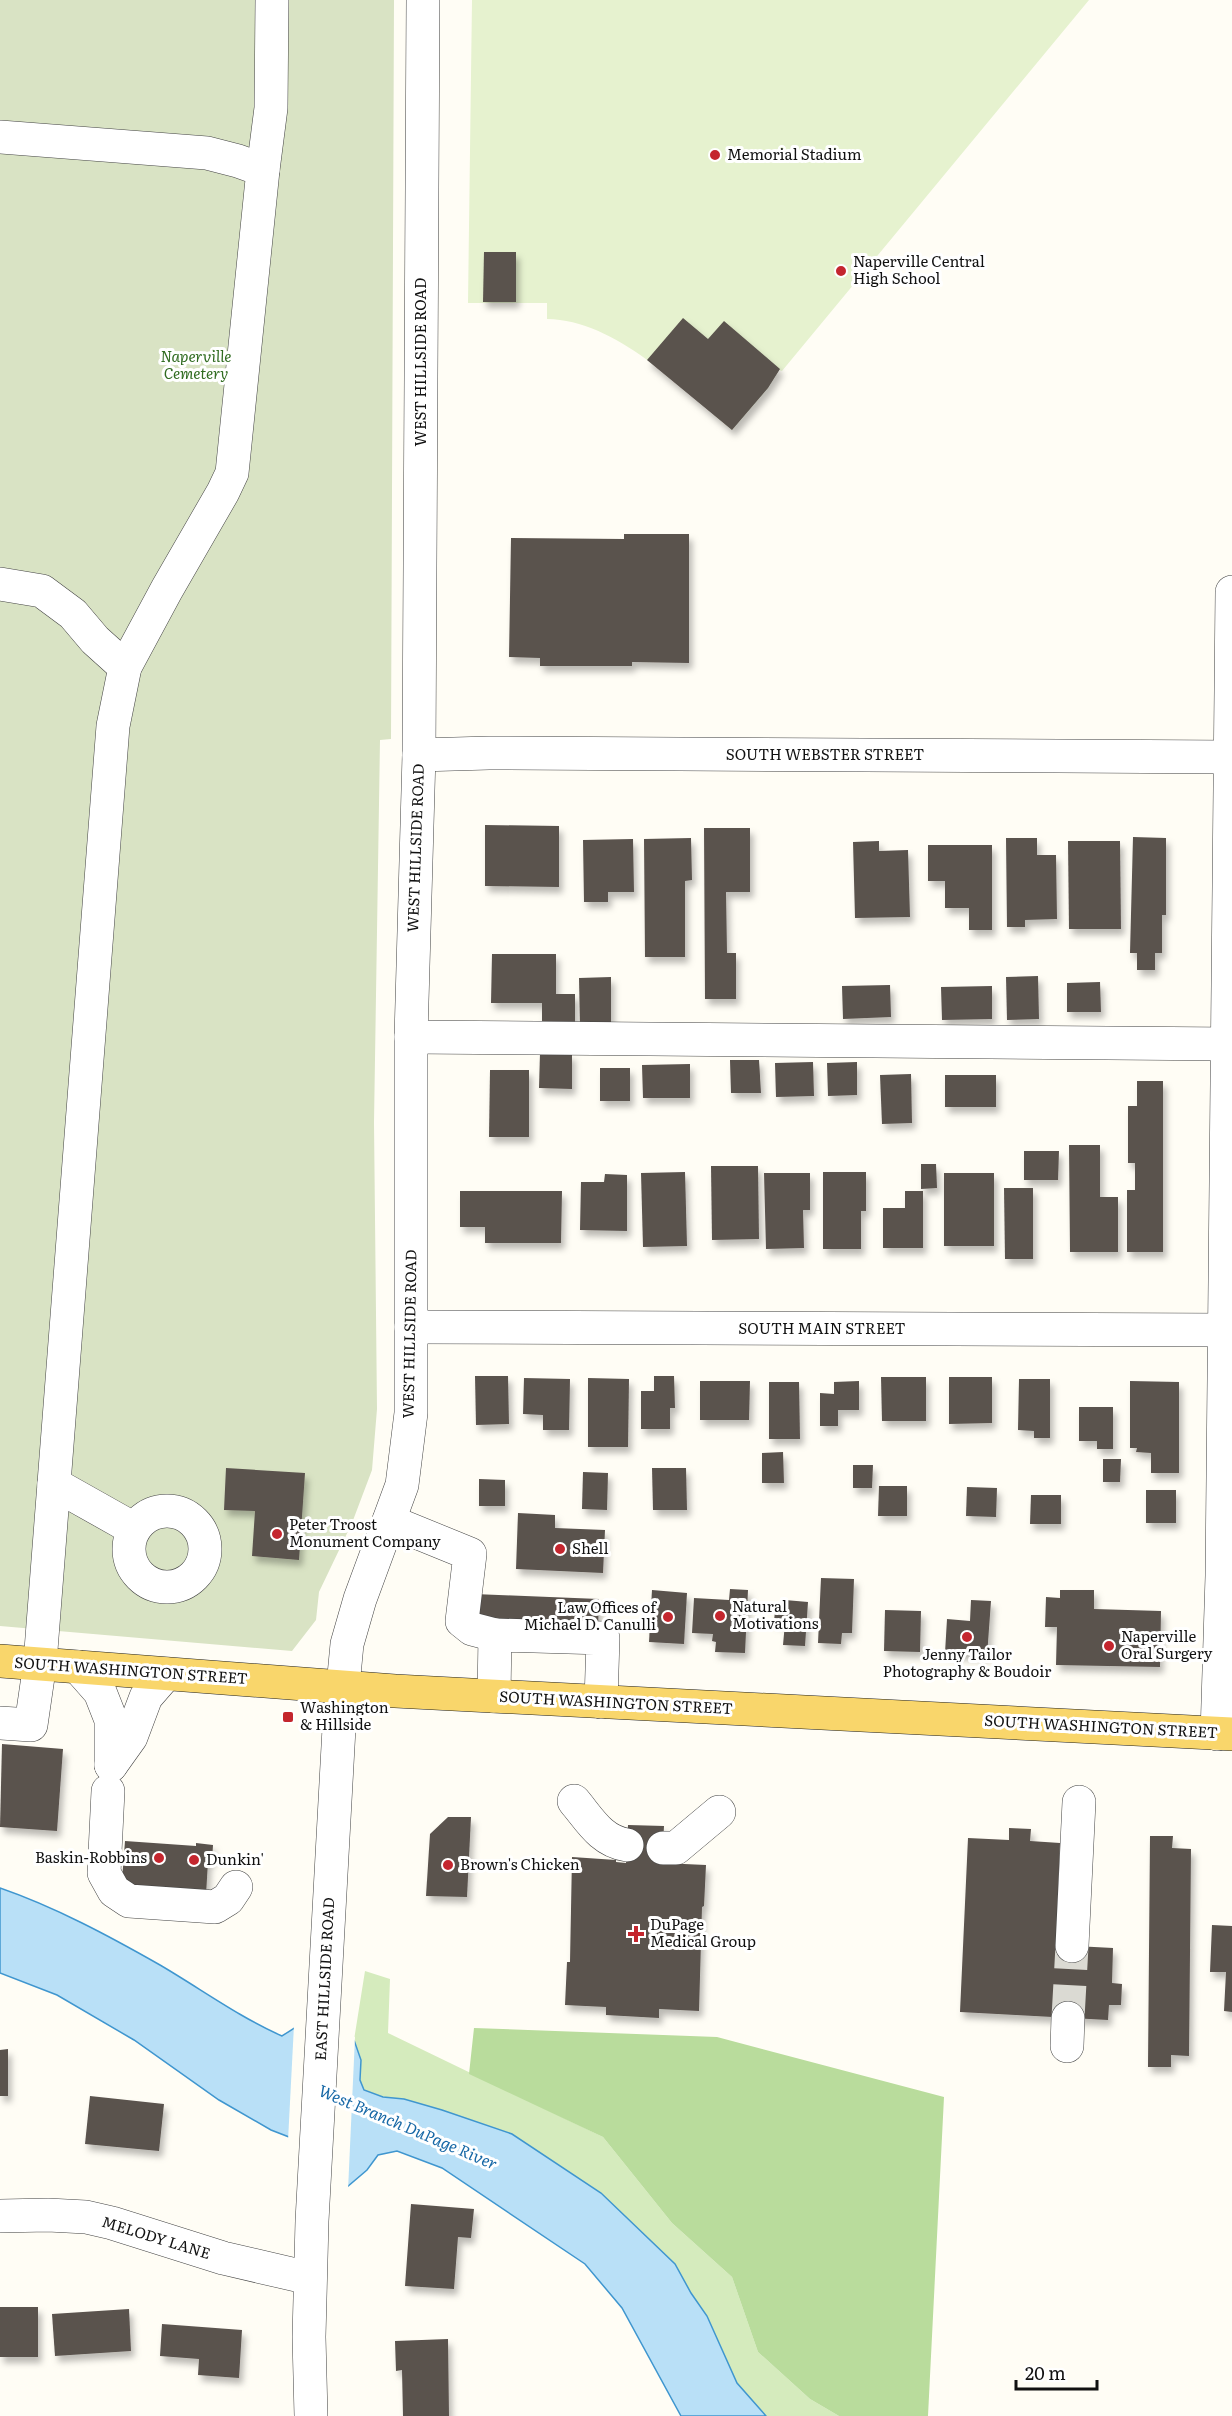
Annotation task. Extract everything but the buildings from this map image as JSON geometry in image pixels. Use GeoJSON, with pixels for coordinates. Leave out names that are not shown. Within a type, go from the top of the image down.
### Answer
{"type":"FeatureCollection","features":[{"type":"Feature","properties":{"kind":"main road","name":"SOUTH WASHINGTON STREET"},"geometry":{"type":"LineString","coordinates":[[0,1661],[494,1696],[1225,1734]]}},
{"type":"Feature","properties":{"kind":"street"},"geometry":{"type":"LineString","coordinates":[[0,1723],[31,1725],[40,1664],[113,726],[125,667],[232,473],[271,108],[272,0]]}},
{"type":"Feature","properties":{"kind":"street","name":"WEST HILLSIDE ROAD"},"geometry":{"type":"LineString","coordinates":[[343,1687],[347,1644],[360,1599],[402,1485],[411,1413],[411,1037],[419,755],[423,0]]}},
{"type":"Feature","properties":{"kind":"street"},"geometry":{"type":"LineString","coordinates":[[0,137],[207,153],[263,170]]}},
{"type":"Feature","properties":{"kind":"street"},"geometry":{"type":"LineString","coordinates":[[0,584],[42,591],[73,614],[95,640],[125,667]]}},
{"type":"Feature","properties":{"kind":"street"},"geometry":{"type":"LineString","coordinates":[[1225,1734],[1222,1576],[1228,1330],[1232,592]]}},
{"type":"Feature","properties":{"kind":"street","name":"SOUTH WEBSTER STREET"},"geometry":{"type":"LineString","coordinates":[[419,755],[489,753],[1231,756]]}},
{"type":"Feature","properties":{"kind":"street"},"geometry":{"type":"LineString","coordinates":[[411,1037],[1230,1044]]}},
{"type":"Feature","properties":{"kind":"street","name":"SOUTH MAIN STREET"},"geometry":{"type":"LineString","coordinates":[[411,1327],[1228,1330]]}},
{"type":"Feature","properties":{"kind":"street"},"geometry":{"type":"LineString","coordinates":[[54,1484],[134,1529]]}},
{"type":"Feature","properties":{"kind":"street"},"geometry":{"type":"LineString","coordinates":[[389,1521],[470,1554],[462,1621],[472,1629],[495,1635],[603,1638],[601,1702]]}},
{"type":"Feature","properties":{"kind":"street"},"geometry":{"type":"LineString","coordinates":[[494,1696],[495,1635]]}},
{"type":"Feature","properties":{"kind":"street"},"geometry":{"type":"LineString","coordinates":[[78,1667],[99,1692],[111,1720],[111,1765],[131,1737],[146,1697],[166,1674]]}},
{"type":"Feature","properties":{"kind":"street","name":"EAST HILLSIDE ROAD"},"geometry":{"type":"LineString","coordinates":[[311,2416],[309,2278],[343,1687]]}},
{"type":"Feature","properties":{"kind":"street"},"geometry":{"type":"LineString","coordinates":[[108,1791],[105,1873],[114,1891],[129,1901],[215,1907],[228,1899],[236,1887]]}},
{"type":"Feature","properties":{"kind":"street"},"geometry":{"type":"LineString","coordinates":[[574,1801],[602,1835],[613,1843],[627,1845]]}},
{"type":"Feature","properties":{"kind":"street"},"geometry":{"type":"LineString","coordinates":[[1072,1946],[1079,1802]]}},
{"type":"Feature","properties":{"kind":"street"},"geometry":{"type":"LineString","coordinates":[[663,1848],[676,1848],[719,1812]]}},
{"type":"Feature","properties":{"kind":"street","name":"MELODY LANE"},"geometry":{"type":"LineString","coordinates":[[0,2216],[86,2217],[223,2258],[309,2278]]}},
{"type":"Feature","properties":{"kind":"green space","name":"Naperville Cemetery"},"geometry":{"type":"Polygon","coordinates":[[[0,0],[394,0],[391,739],[380,740],[374,1123],[377,1409],[372,1470],[352,1523],[319,1592],[316,1620],[292,1651],[0,1626],[0,0]]]}},
{"type":"Feature","properties":{"kind":"green space","name":"Memorial Stadium"},"geometry":{"type":"Polygon","coordinates":[[[472,0],[1089,0],[782,371],[779,370],[768,388],[732,430],[669,377],[622,343],[573,322],[547,319],[547,303],[468,303],[472,0]]]}},
{"type":"Feature","properties":{"kind":"green space"},"geometry":{"type":"Polygon","coordinates":[[[365,1971],[390,1979],[388,2033],[603,2137],[672,2223],[732,2277],[758,2352],[810,2399],[839,2416],[766,2416],[737,2383],[707,2316],[675,2264],[601,2193],[442,2110],[404,2099],[383,2097],[364,2090],[360,2080],[361,2060],[354,2040],[365,1971]]]}},
{"type":"Feature","properties":{"kind":"green space"},"geometry":{"type":"Polygon","coordinates":[[[474,2028],[717,2037],[944,2097],[928,2416],[839,2416],[810,2399],[758,2352],[732,2277],[672,2223],[603,2137],[469,2074],[474,2028]]]}},
{"type":"Feature","properties":{"kind":"water","name":"West Branch DuPage River"},"geometry":{"type":"Polygon","coordinates":[[[0,1888],[41,1904],[101,1933],[282,2036],[299,2025],[354,2040],[361,2060],[360,2080],[364,2090],[383,2097],[404,2099],[442,2110],[512,2134],[601,2193],[675,2264],[707,2316],[737,2383],[766,2416],[681,2416],[622,2308],[585,2264],[442,2168],[397,2151],[378,2155],[367,2170],[347,2187],[289,2137],[271,2130],[219,2100],[134,2040],[57,1995],[0,1973],[0,1888]]]}},
{"type":"Feature","properties":{"kind":"pier"},"geometry":{"type":"Polygon","coordinates":[[[299,2022],[338,2028],[355,2037],[348,2190],[329,2187],[288,2141],[294,2025],[299,2022]]]}},
{"type":"Feature","properties":{"kind":"tunnel"},"geometry":{"type":"LineString","coordinates":[[1068,2018],[1072,1946]]}},
{"type":"Feature","properties":{"kind":"place","name":"Memorial Stadium"},"geometry":{"type":"Point","coordinates":[715,155]}},
{"type":"Feature","properties":{"kind":"place","name":"Naperville Central High School"},"geometry":{"type":"Point","coordinates":[841,271]}},
{"type":"Feature","properties":{"kind":"place","name":"Peter Troost Monument Company"},"geometry":{"type":"Point","coordinates":[277,1534]}},
{"type":"Feature","properties":{"kind":"place","name":"Shell"},"geometry":{"type":"Point","coordinates":[560,1549]}},
{"type":"Feature","properties":{"kind":"place","name":"Natural Motivations"},"geometry":{"type":"Point","coordinates":[720,1616]}},
{"type":"Feature","properties":{"kind":"place","name":"Law Offices of Michael D. Canulli"},"geometry":{"type":"Point","coordinates":[668,1617]}},
{"type":"Feature","properties":{"kind":"place","name":"Jenny Tailor Photography & Boudoir"},"geometry":{"type":"Point","coordinates":[967,1637]}},
{"type":"Feature","properties":{"kind":"place","name":"Naperville Oral Surgery"},"geometry":{"type":"Point","coordinates":[1109,1646]}},
{"type":"Feature","properties":{"kind":"place","name":"Washington & Hillside"},"geometry":{"type":"Point","coordinates":[288,1717]}},
{"type":"Feature","properties":{"kind":"place","name":"Baskin-Robbins"},"geometry":{"type":"Point","coordinates":[159,1858]}},
{"type":"Feature","properties":{"kind":"place","name":"Dunkin'"},"geometry":{"type":"Point","coordinates":[194,1860]}},
{"type":"Feature","properties":{"kind":"place","name":"Brown's Chicken"},"geometry":{"type":"Point","coordinates":[448,1865]}},
{"type":"Feature","properties":{"kind":"place","name":"DuPage Medical Group"},"geometry":{"type":"Point","coordinates":[636,1934]}}]}
